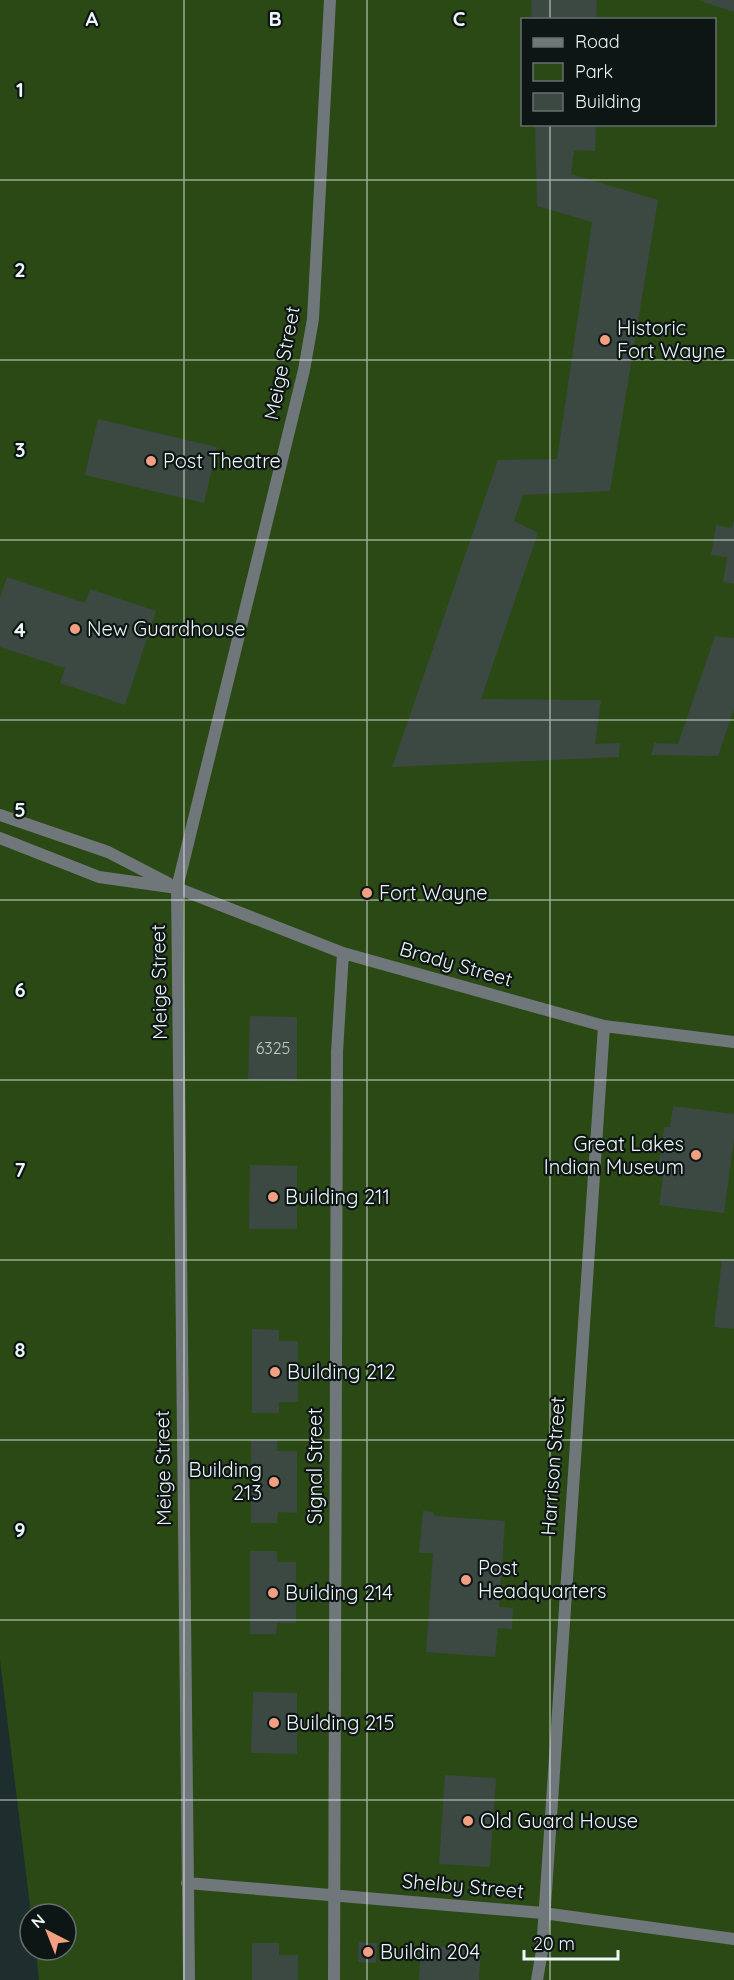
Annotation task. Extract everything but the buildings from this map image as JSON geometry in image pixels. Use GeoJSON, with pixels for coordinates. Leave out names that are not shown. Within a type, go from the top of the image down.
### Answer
{"type":"FeatureCollection","features":[{"type":"Feature","properties":{"kind":"street","name":"Meige Street"},"geometry":{"type":"LineString","coordinates":[[189,1980],[177,888],[304,370],[313,319],[330,0]]}},
{"type":"Feature","properties":{"kind":"street","name":"Brady Street"},"geometry":{"type":"LineString","coordinates":[[0,815],[108,852],[177,888],[344,953],[604,1026],[734,1042]]}},
{"type":"Feature","properties":{"kind":"street","name":"Brady Street"},"geometry":{"type":"LineString","coordinates":[[0,838],[99,877],[177,888]]}},
{"type":"Feature","properties":{"kind":"street","name":"Signal Street"},"geometry":{"type":"LineString","coordinates":[[334,1980],[332,1894],[337,1052],[344,953]]}},
{"type":"Feature","properties":{"kind":"street","name":"Harrison Street"},"geometry":{"type":"LineString","coordinates":[[537,1980],[542,1951],[604,1026]]}},
{"type":"Feature","properties":{"kind":"street","name":"Shelby Street"},"geometry":{"type":"LineString","coordinates":[[187,1882],[543,1913],[734,1939]]}},
{"type":"Feature","properties":{"kind":"green space","name":"Fort Wayne"},"geometry":{"type":"Polygon","coordinates":[[[0,0],[734,0],[734,1980],[39,1980],[37,1962],[78,1962],[78,1902],[30,1902],[0,1660],[0,0]]]}},
{"type":"Feature","properties":{"kind":"place","name":"Historic Fort Wayne"},"geometry":{"type":"Point","coordinates":[605,340]}},
{"type":"Feature","properties":{"kind":"place","name":"Post Theatre"},"geometry":{"type":"Point","coordinates":[151,461]}},
{"type":"Feature","properties":{"kind":"place","name":"New Guardhouse"},"geometry":{"type":"Point","coordinates":[75,629]}},
{"type":"Feature","properties":{"kind":"place","name":"Fort Wayne"},"geometry":{"type":"Point","coordinates":[367,893]}},
{"type":"Feature","properties":{"kind":"place","name":"Great Lakes Indian Museum"},"geometry":{"type":"Point","coordinates":[696,1155]}},
{"type":"Feature","properties":{"kind":"place","name":"Building 211"},"geometry":{"type":"Point","coordinates":[273,1197]}},
{"type":"Feature","properties":{"kind":"place","name":"Building 212"},"geometry":{"type":"Point","coordinates":[275,1372]}},
{"type":"Feature","properties":{"kind":"place","name":"Building 213"},"geometry":{"type":"Point","coordinates":[274,1482]}},
{"type":"Feature","properties":{"kind":"place","name":"Post Headquarters"},"geometry":{"type":"Point","coordinates":[466,1580]}},
{"type":"Feature","properties":{"kind":"place","name":"Building 214"},"geometry":{"type":"Point","coordinates":[273,1593]}},
{"type":"Feature","properties":{"kind":"place","name":"Building 215"},"geometry":{"type":"Point","coordinates":[274,1723]}},
{"type":"Feature","properties":{"kind":"place","name":"Old Guard House"},"geometry":{"type":"Point","coordinates":[468,1821]}},
{"type":"Feature","properties":{"kind":"place","name":"Buildin 204"},"geometry":{"type":"Point","coordinates":[368,1952]}}]}
